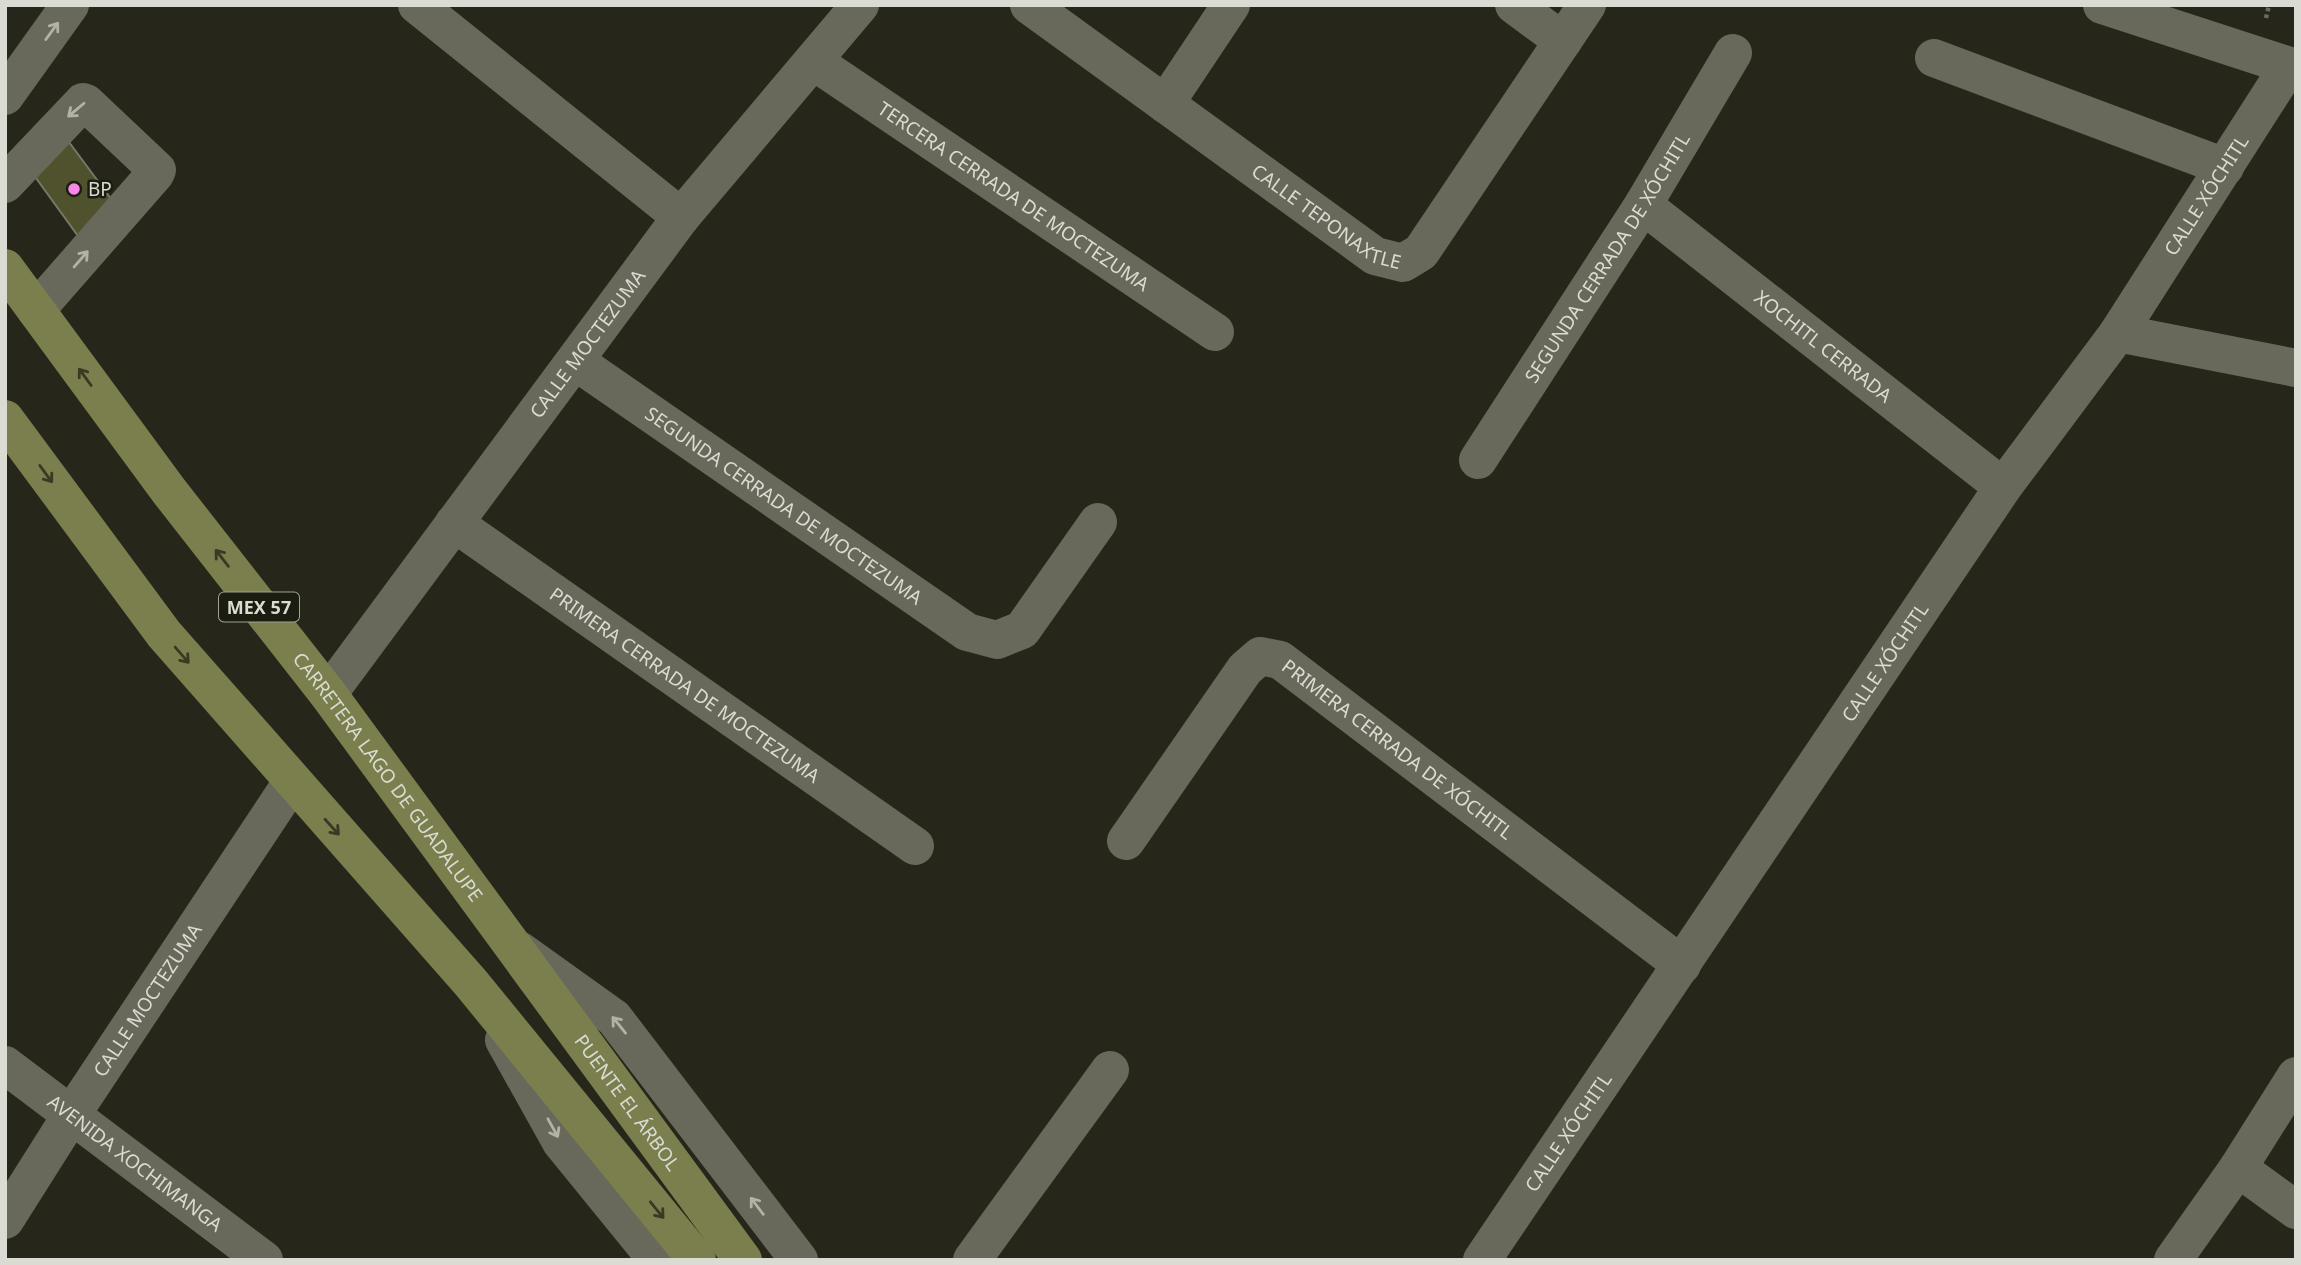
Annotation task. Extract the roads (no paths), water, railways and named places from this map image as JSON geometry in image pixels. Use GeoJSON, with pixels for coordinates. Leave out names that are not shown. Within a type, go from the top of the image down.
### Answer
{"type":"FeatureCollection","features":[{"type":"Feature","properties":{"kind":"main road","name":"CARRETERA LAGO DE GUADALUPE"},"geometry":{"type":"LineString","coordinates":[[5,268],[169,491],[328,694],[513,946]]}},
{"type":"Feature","properties":{"kind":"main road"},"geometry":{"type":"LineString","coordinates":[[5,419],[164,634],[471,983],[697,1260]]}},
{"type":"Feature","properties":{"kind":"main road","name":"PUENTE EL ÁRBOL"},"geometry":{"type":"LineString","coordinates":[[513,946],[743,1260]]}},
{"type":"Feature","properties":{"kind":"street"},"geometry":{"type":"LineString","coordinates":[[5,96],[70,5]]}},
{"type":"Feature","properties":{"kind":"street"},"geometry":{"type":"LineString","coordinates":[[417,5],[681,217]]}},
{"type":"Feature","properties":{"kind":"street","name":"CALLE TEPONAXTLE"},"geometry":{"type":"LineString","coordinates":[[1029,5],[1375,256],[1402,263],[1422,252],[1587,5]]}},
{"type":"Feature","properties":{"kind":"street"},"geometry":{"type":"LineString","coordinates":[[1165,104],[1231,5]]}},
{"type":"Feature","properties":{"kind":"street"},"geometry":{"type":"LineString","coordinates":[[1514,5],[1563,41]]}},
{"type":"Feature","properties":{"kind":"street"},"geometry":{"type":"LineString","coordinates":[[2102,5],[2292,67]]}},
{"type":"Feature","properties":{"kind":"street","name":"CALLE MOCTEZUMA"},"geometry":{"type":"LineString","coordinates":[[328,694],[681,217],[813,61],[854,7]]}},
{"type":"Feature","properties":{"kind":"street","name":"SEGUNDA CERRADA DE XÓCHITL"},"geometry":{"type":"LineString","coordinates":[[1478,460],[1643,205],[1733,53]]}},
{"type":"Feature","properties":{"kind":"street"},"geometry":{"type":"LineString","coordinates":[[1934,58],[2225,167]]}},
{"type":"Feature","properties":{"kind":"street","name":"TERCERA CERRADA DE MOCTEZUMA"},"geometry":{"type":"LineString","coordinates":[[813,61],[1215,332]]}},
{"type":"Feature","properties":{"kind":"street","name":"CALLE XÓCHITL"},"geometry":{"type":"LineString","coordinates":[[1482,1260],[2003,487],[2118,333],[2292,67]]}},
{"type":"Feature","properties":{"kind":"street"},"geometry":{"type":"LineString","coordinates":[[5,184],[83,103],[157,170],[36,310]]}},
{"type":"Feature","properties":{"kind":"street","name":"XOCHITL CERRADA"},"geometry":{"type":"LineString","coordinates":[[1643,205],[2003,487]]}},
{"type":"Feature","properties":{"kind":"street"},"geometry":{"type":"LineString","coordinates":[[2118,333],[2296,368]]}},
{"type":"Feature","properties":{"kind":"street","name":"SEGUNDA CERRADA DE MOCTEZUMA"},"geometry":{"type":"LineString","coordinates":[[575,361],[967,632],[998,640],[1021,630],[1098,522]]}},
{"type":"Feature","properties":{"kind":"street","name":"PRIMERA CERRADA DE MOCTEZUMA"},"geometry":{"type":"LineString","coordinates":[[454,523],[915,846]]}},
{"type":"Feature","properties":{"kind":"street","name":"PRIMERA CERRADA DE XÓCHITL"},"geometry":{"type":"LineString","coordinates":[[1126,841],[1245,669],[1261,656],[1280,660],[1682,965]]}},
{"type":"Feature","properties":{"kind":"street","name":"CALLE MOCTEZUMA"},"geometry":{"type":"LineString","coordinates":[[5,1220],[292,782]]}},
{"type":"Feature","properties":{"kind":"street","name":"CARRETERA LAGO DE GUADALUPE"},"geometry":{"type":"LineString","coordinates":[[513,946],[614,1017],[799,1260]]}},
{"type":"Feature","properties":{"kind":"street"},"geometry":{"type":"LineString","coordinates":[[471,983],[561,1142],[657,1260]]}},
{"type":"Feature","properties":{"kind":"street","name":"AVENIDA XOCHIMANGA"},"geometry":{"type":"LineString","coordinates":[[5,1065],[264,1260]]}},
{"type":"Feature","properties":{"kind":"street"},"geometry":{"type":"LineString","coordinates":[[972,1260],[1110,1070]]}},
{"type":"Feature","properties":{"kind":"street"},"geometry":{"type":"LineString","coordinates":[[2173,1260],[2238,1168],[2296,1076]]}},
{"type":"Feature","properties":{"kind":"street"},"geometry":{"type":"LineString","coordinates":[[2238,1168],[2296,1210]]}},
{"type":"Feature","properties":{"kind":"place","name":"BP"},"geometry":{"type":"Point","coordinates":[74,189]}}]}
